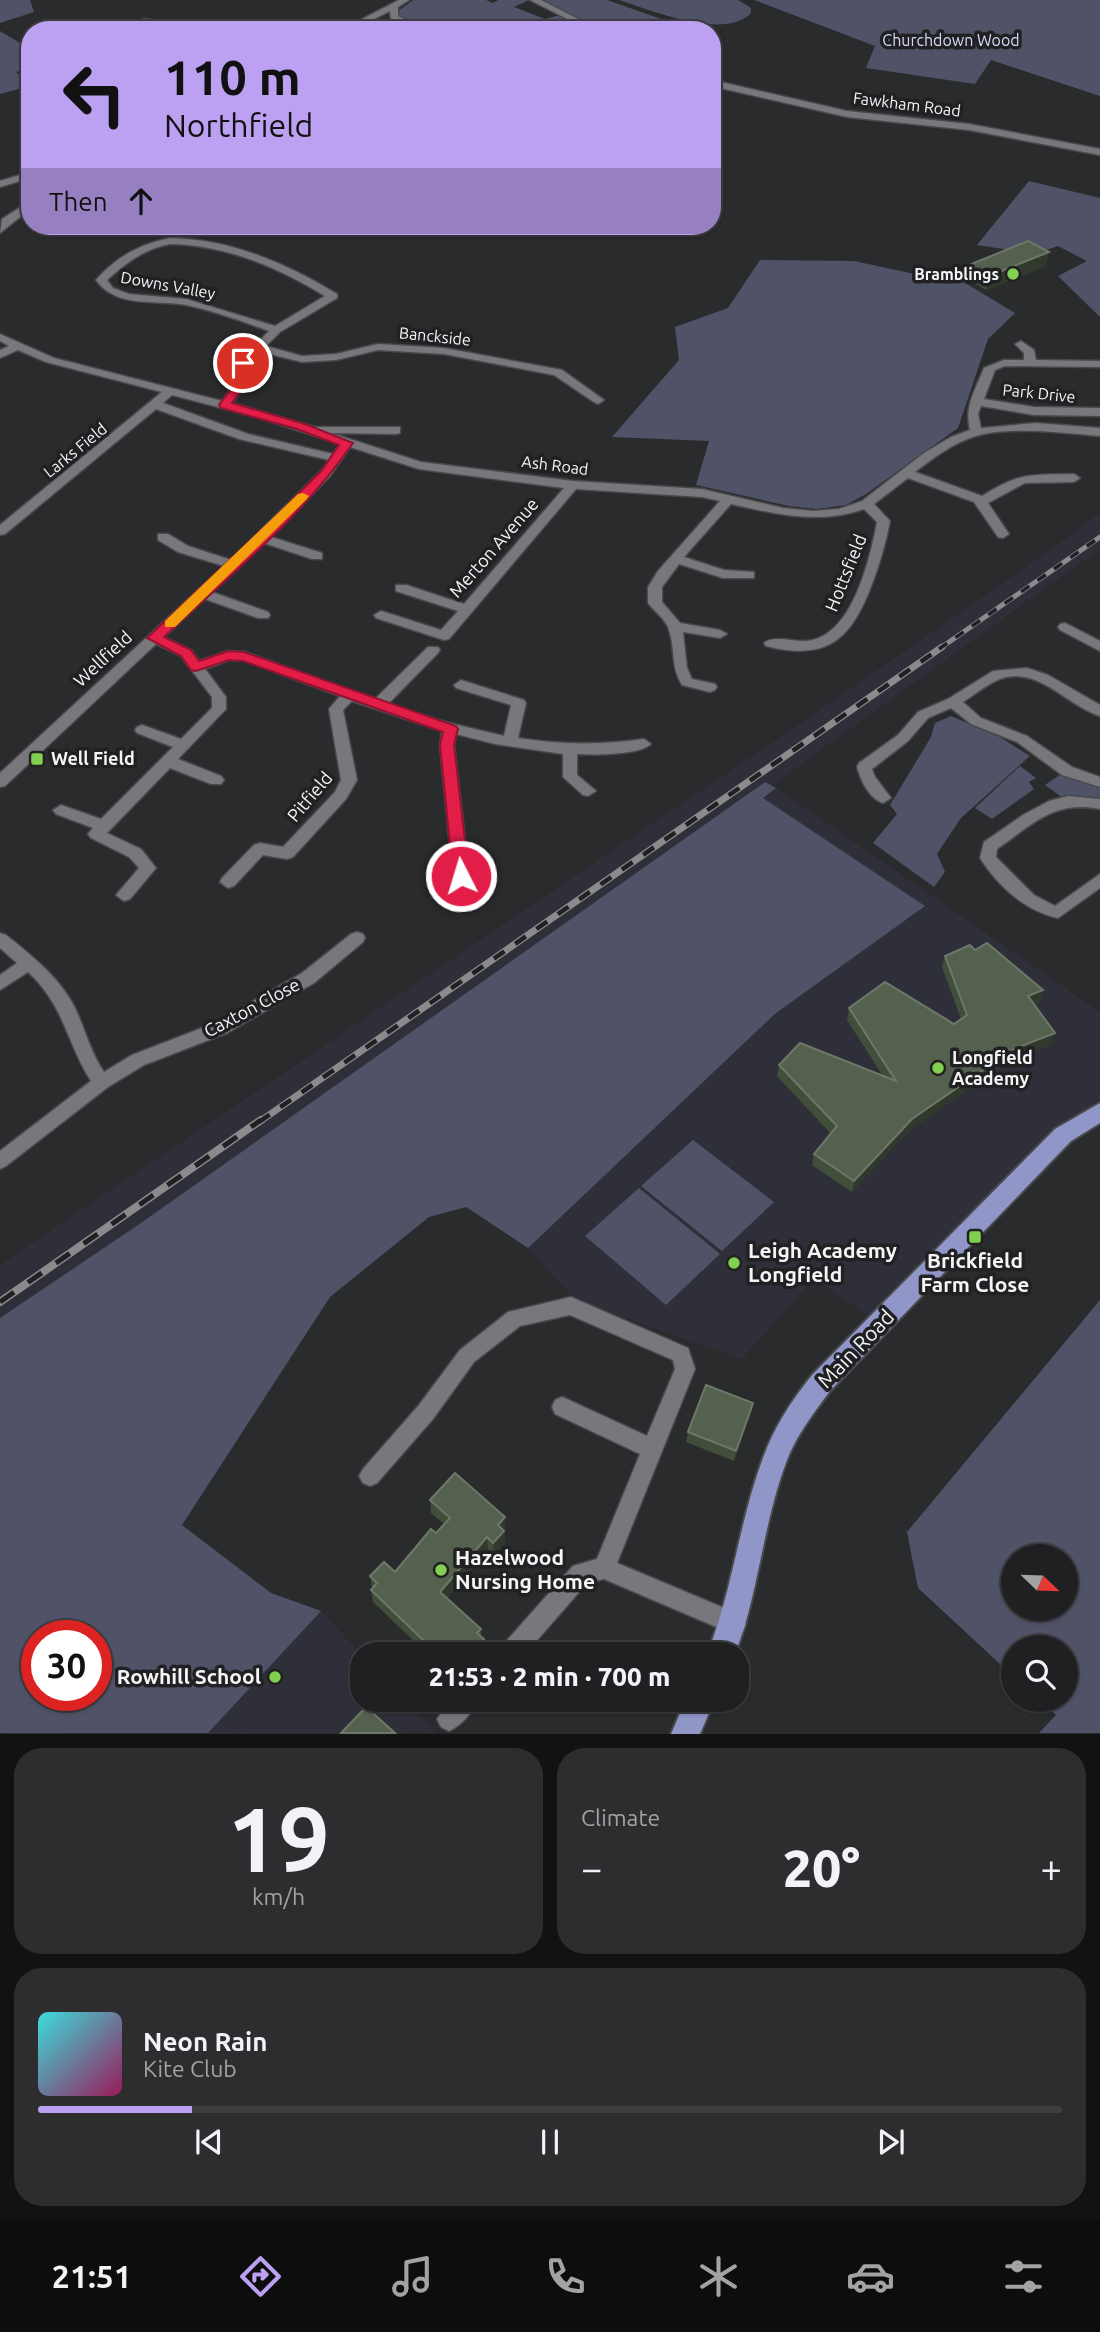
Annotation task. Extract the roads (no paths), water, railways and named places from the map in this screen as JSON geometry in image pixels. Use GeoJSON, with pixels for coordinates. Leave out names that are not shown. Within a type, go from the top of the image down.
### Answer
{"type":"FeatureCollection","features":[{"type":"Feature","properties":{"kind":"main road","name":"Main Road"},"geometry":{"type":"LineString","coordinates":[[727,1642],[735,1624],[761,1505],[776,1457],[796,1415],[821,1383],[1063,1135],[1100,1112]]}},
{"type":"Feature","properties":{"kind":"main road"},"geometry":{"type":"LineString","coordinates":[[685,1734],[695,1712]]}},
{"type":"Feature","properties":{"kind":"street"},"geometry":{"type":"LineString","coordinates":[[366,21],[394,12],[405,0]]}},
{"type":"Feature","properties":{"kind":"street"},"geometry":{"type":"LineString","coordinates":[[534,0],[577,21]]}},
{"type":"Feature","properties":{"kind":"street"},"geometry":{"type":"LineString","coordinates":[[394,12],[409,21]]}},
{"type":"Feature","properties":{"kind":"street","name":"Fawkham Road"},"geometry":{"type":"LineString","coordinates":[[721,85],[848,114],[969,128],[1100,152]]}},
{"type":"Feature","properties":{"kind":"street"},"geometry":{"type":"LineString","coordinates":[[0,184],[21,178]]}},
{"type":"Feature","properties":{"kind":"street"},"geometry":{"type":"LineString","coordinates":[[0,230],[6,221],[21,210]]}},
{"type":"Feature","properties":{"kind":"street","name":"Downs Valley"},"geometry":{"type":"LineString","coordinates":[[176,240],[255,256],[308,279],[333,296],[276,330],[247,318],[186,302],[127,297],[109,290],[102,280],[122,260],[151,244],[176,240]]}},
{"type":"Feature","properties":{"kind":"street"},"geometry":{"type":"LineString","coordinates":[[225,405],[246,377],[243,363],[276,330]]}},
{"type":"Feature","properties":{"kind":"street","name":"Ash Road"},"geometry":{"type":"LineString","coordinates":[[0,337],[50,360],[225,405],[419,465],[573,485],[675,491],[728,499],[783,512],[813,515],[841,513],[866,504],[955,440],[976,432],[1036,427],[1100,432]]}},
{"type":"Feature","properties":{"kind":"street"},"geometry":{"type":"LineString","coordinates":[[1021,344],[1030,352],[1030,363]]}},
{"type":"Feature","properties":{"kind":"street"},"geometry":{"type":"LineString","coordinates":[[0,355],[17,345]]}},
{"type":"Feature","properties":{"kind":"street","name":"Banckside"},"geometry":{"type":"LineString","coordinates":[[260,348],[302,359],[336,357],[378,347],[444,351],[558,372],[598,400]]}},
{"type":"Feature","properties":{"kind":"street"},"geometry":{"type":"LineString","coordinates":[[976,432],[972,414],[990,369],[1004,363],[1100,364]]}},
{"type":"Feature","properties":{"kind":"street","name":"Larks Field"},"geometry":{"type":"LineString","coordinates":[[0,531],[169,392]]}},
{"type":"Feature","properties":{"kind":"street","name":"Park Drive"},"geometry":{"type":"LineString","coordinates":[[975,401],[1034,411],[1100,412]]}},
{"type":"Feature","properties":{"kind":"street"},"geometry":{"type":"LineString","coordinates":[[155,404],[266,444],[336,458]]}},
{"type":"Feature","properties":{"kind":"street"},"geometry":{"type":"LineString","coordinates":[[310,430],[396,430]]}},
{"type":"Feature","properties":{"kind":"street","name":"Wellfield"},"geometry":{"type":"LineString","coordinates":[[0,782],[262,538],[326,472],[347,443]]}},
{"type":"Feature","properties":{"kind":"street"},"geometry":{"type":"LineString","coordinates":[[906,473],[979,500],[989,499],[1021,480],[1067,480]]}},
{"type":"Feature","properties":{"kind":"street","name":"Merton Avenue"},"geometry":{"type":"LineString","coordinates":[[381,615],[444,636],[573,485]]}},
{"type":"Feature","properties":{"kind":"street"},"geometry":{"type":"LineString","coordinates":[[710,687],[687,682],[680,668],[676,626],[655,603],[655,587],[728,499]]}},
{"type":"Feature","properties":{"kind":"street"},"geometry":{"type":"LineString","coordinates":[[979,500],[1003,534]]}},
{"type":"Feature","properties":{"kind":"street","name":"Hottsfield"},"geometry":{"type":"LineString","coordinates":[[771,643],[795,646],[820,643],[843,629],[865,584],[882,539],[884,521],[866,504]]}},
{"type":"Feature","properties":{"kind":"street"},"geometry":{"type":"LineString","coordinates":[[163,537],[183,548],[233,565]]}},
{"type":"Feature","properties":{"kind":"street"},"geometry":{"type":"LineString","coordinates":[[262,538],[317,556]]}},
{"type":"Feature","properties":{"kind":"street"},"geometry":{"type":"LineString","coordinates":[[676,559],[723,574],[749,575]]}},
{"type":"Feature","properties":{"kind":"street"},"geometry":{"type":"LineString","coordinates":[[401,588],[467,609]]}},
{"type":"Feature","properties":{"kind":"street"},"geometry":{"type":"LineString","coordinates":[[204,594],[263,615]]}},
{"type":"Feature","properties":{"kind":"street"},"geometry":{"type":"LineString","coordinates":[[676,626],[720,634]]}},
{"type":"Feature","properties":{"kind":"street"},"geometry":{"type":"LineString","coordinates":[[1061,626],[1100,647]]}},
{"type":"Feature","properties":{"kind":"street"},"geometry":{"type":"LineString","coordinates":[[124,895],[148,868],[135,853],[96,834],[219,709],[219,697],[186,653],[154,638]]}},
{"type":"Feature","properties":{"kind":"street"},"geometry":{"type":"LineString","coordinates":[[379,704],[433,650]]}},
{"type":"Feature","properties":{"kind":"street"},"geometry":{"type":"LineString","coordinates":[[196,667],[228,656],[244,656],[450,729],[510,741],[570,751],[609,751],[643,744]]}},
{"type":"Feature","properties":{"kind":"street"},"geometry":{"type":"LineString","coordinates":[[883,798],[867,779],[864,767],[903,738],[923,715],[953,702],[998,674],[1027,673],[1043,678],[1097,706]]}},
{"type":"Feature","properties":{"kind":"street"},"geometry":{"type":"LineString","coordinates":[[461,685],[519,703],[510,741]]}},
{"type":"Feature","properties":{"kind":"street","name":"Pitfield"},"geometry":{"type":"LineString","coordinates":[[228,883],[260,849],[287,853],[341,794],[349,780],[336,709],[350,694]]}},
{"type":"Feature","properties":{"kind":"street"},"geometry":{"type":"LineString","coordinates":[[953,702],[976,721],[1022,739],[1067,771],[1100,782]]}},
{"type":"Feature","properties":{"kind":"street"},"geometry":{"type":"LineString","coordinates":[[450,729],[447,745],[461,876]]}},
{"type":"Feature","properties":{"kind":"street"},"geometry":{"type":"LineString","coordinates":[[142,730],[184,745]]}},
{"type":"Feature","properties":{"kind":"street"},"geometry":{"type":"LineString","coordinates":[[570,751],[570,777],[588,791]]}},
{"type":"Feature","properties":{"kind":"street"},"geometry":{"type":"LineString","coordinates":[[168,761],[216,780]]}},
{"type":"Feature","properties":{"kind":"street"},"geometry":{"type":"LineString","coordinates":[[1100,804],[1077,799],[1049,805],[989,846],[988,858],[1033,903],[1047,911],[1058,912],[1100,880]]}},
{"type":"Feature","properties":{"kind":"street"},"geometry":{"type":"LineString","coordinates":[[61,810],[104,827]]}},
{"type":"Feature","properties":{"kind":"street","name":"Caxton Close"},"geometry":{"type":"LineString","coordinates":[[0,1161],[102,1082],[138,1060],[221,1028],[308,978],[356,938]]}},
{"type":"Feature","properties":{"kind":"street"},"geometry":{"type":"LineString","coordinates":[[0,939],[43,975],[66,1007],[92,1069],[102,1082]]}},
{"type":"Feature","properties":{"kind":"street"},"geometry":{"type":"LineString","coordinates":[[0,984],[28,964]]}},
{"type":"Feature","properties":{"kind":"street"},"geometry":{"type":"LineString","coordinates":[[370,1476],[426,1412],[467,1356],[496,1331],[515,1318],[571,1306],[681,1353],[685,1369],[604,1568]]}},
{"type":"Feature","properties":{"kind":"street"},"geometry":{"type":"LineString","coordinates":[[562,1407],[654,1450]]}},
{"type":"Feature","properties":{"kind":"street"},"geometry":{"type":"LineString","coordinates":[[521,1642],[581,1574],[604,1568],[735,1624]]}},
{"type":"Feature","properties":{"kind":"street"},"geometry":{"type":"LineString","coordinates":[[449,1719],[455,1712]]}},
{"type":"Feature","properties":{"kind":"railway"},"geometry":{"type":"LineString","coordinates":[[939,649],[1100,537]]}},
{"type":"Feature","properties":{"kind":"railway"},"geometry":{"type":"LineString","coordinates":[[259,1122],[942,647]]}},
{"type":"Feature","properties":{"kind":"railway"},"geometry":{"type":"LineString","coordinates":[[0,1302],[261,1120]]}},
{"type":"Feature","properties":{"kind":"place","name":"Bramblings"},"geometry":{"type":"Point","coordinates":[1013,274]}},
{"type":"Feature","properties":{"kind":"place","name":"Well Field"},"geometry":{"type":"Point","coordinates":[37,759]}},
{"type":"Feature","properties":{"kind":"place","name":"Longfield Academy"},"geometry":{"type":"Point","coordinates":[938,1068]}},
{"type":"Feature","properties":{"kind":"place","name":"Brickfield Farm Close"},"geometry":{"type":"Point","coordinates":[975,1237]}},
{"type":"Feature","properties":{"kind":"place","name":"Leigh Academy Longfield"},"geometry":{"type":"Point","coordinates":[734,1263]}},
{"type":"Feature","properties":{"kind":"place","name":"Hazelwood Nursing Home"},"geometry":{"type":"Point","coordinates":[441,1570]}},
{"type":"Feature","properties":{"kind":"place","name":"Rowhill School"},"geometry":{"type":"Point","coordinates":[275,1677]}},
{"type":"Feature","properties":{"kind":"park label","name":"Churchdown Wood"},"geometry":{"type":"Point","coordinates":[951,40]}}]}
